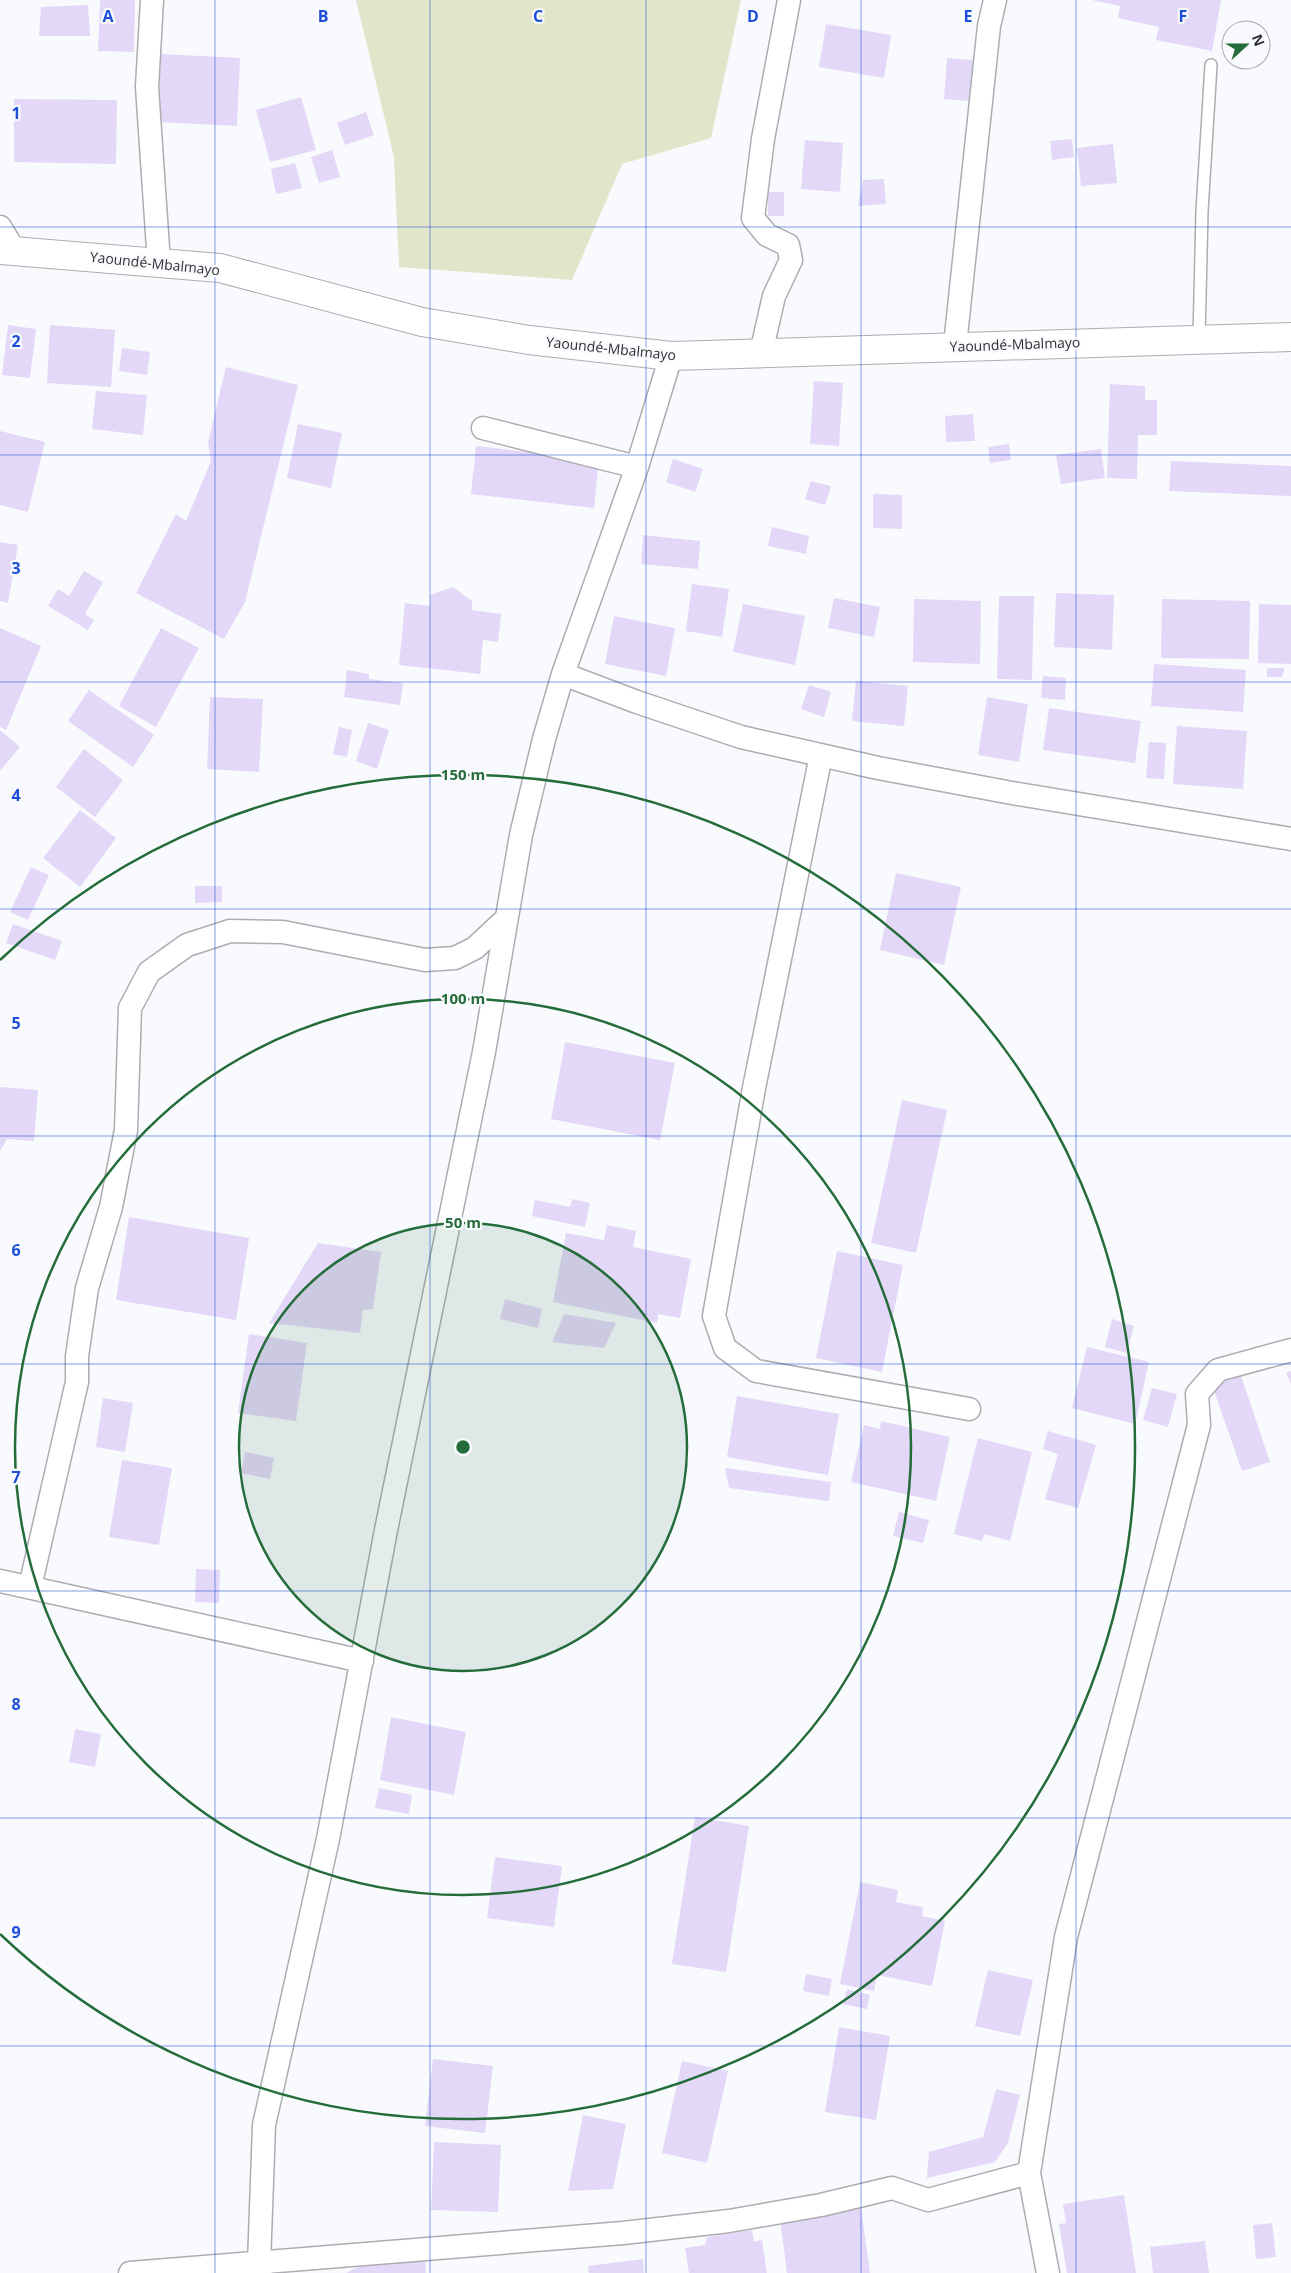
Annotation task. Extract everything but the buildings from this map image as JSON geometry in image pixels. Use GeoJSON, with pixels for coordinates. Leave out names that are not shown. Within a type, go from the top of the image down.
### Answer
{"type":"FeatureCollection","features":[{"type":"Feature","properties":{"kind":"highway","name":"Yaoundé-Mbalmayo"},"geometry":{"type":"LineString","coordinates":[[7,250],[220,268],[422,322],[529,340],[671,356],[955,345],[1291,336]]}},
{"type":"Feature","properties":{"kind":"street"},"geometry":{"type":"LineString","coordinates":[[152,0],[147,87],[159,263]]}},
{"type":"Feature","properties":{"kind":"street"},"geometry":{"type":"LineString","coordinates":[[761,353],[774,296],[791,260],[788,245],[768,234],[753,218],[763,139],[789,0]]}},
{"type":"Feature","properties":{"kind":"street"},"geometry":{"type":"LineString","coordinates":[[955,345],[989,26],[995,0]]}},
{"type":"Feature","properties":{"kind":"street"},"geometry":{"type":"LineString","coordinates":[[0,227],[7,250]]}},
{"type":"Feature","properties":{"kind":"street"},"geometry":{"type":"LineString","coordinates":[[260,2268],[264,2125],[328,1839],[386,1530],[484,1052],[521,835],[544,739],[563,674],[637,467],[671,356]]}},
{"type":"Feature","properties":{"kind":"street"},"geometry":{"type":"LineString","coordinates":[[482,428],[637,467]]}},
{"type":"Feature","properties":{"kind":"street"},"geometry":{"type":"LineString","coordinates":[[563,674],[637,702],[741,737],[1012,793],[1291,839]]}},
{"type":"Feature","properties":{"kind":"street"},"geometry":{"type":"LineString","coordinates":[[821,755],[754,1088],[714,1316],[725,1348],[756,1371],[968,1409]]}},
{"type":"Feature","properties":{"kind":"street"},"geometry":{"type":"LineString","coordinates":[[30,1587],[77,1382],[77,1356],[87,1288],[111,1207],[126,1130],[130,1008],[149,972],[187,945],[230,931],[283,932],[426,960],[455,958],[475,948],[506,919]]}},
{"type":"Feature","properties":{"kind":"street"},"geometry":{"type":"LineString","coordinates":[[1048,2273],[1029,2173],[1066,1937],[1199,1425],[1198,1394],[1218,1370],[1291,1350]]}},
{"type":"Feature","properties":{"kind":"street"},"geometry":{"type":"LineString","coordinates":[[0,1581],[362,1661]]}},
{"type":"Feature","properties":{"kind":"street"},"geometry":{"type":"LineString","coordinates":[[130,2273],[260,2268],[623,2233],[729,2221],[821,2205],[892,2188],[910,2192],[928,2200],[1029,2173]]}},
{"type":"Feature","properties":{"kind":"lane"},"geometry":{"type":"LineString","coordinates":[[1199,339],[1202,211],[1211,65]]}},
{"type":"Feature","properties":{"kind":"green space"},"geometry":{"type":"Polygon","coordinates":[[[356,0],[741,0],[711,138],[622,164],[572,280],[399,267],[394,157],[356,0]]]}}]}
